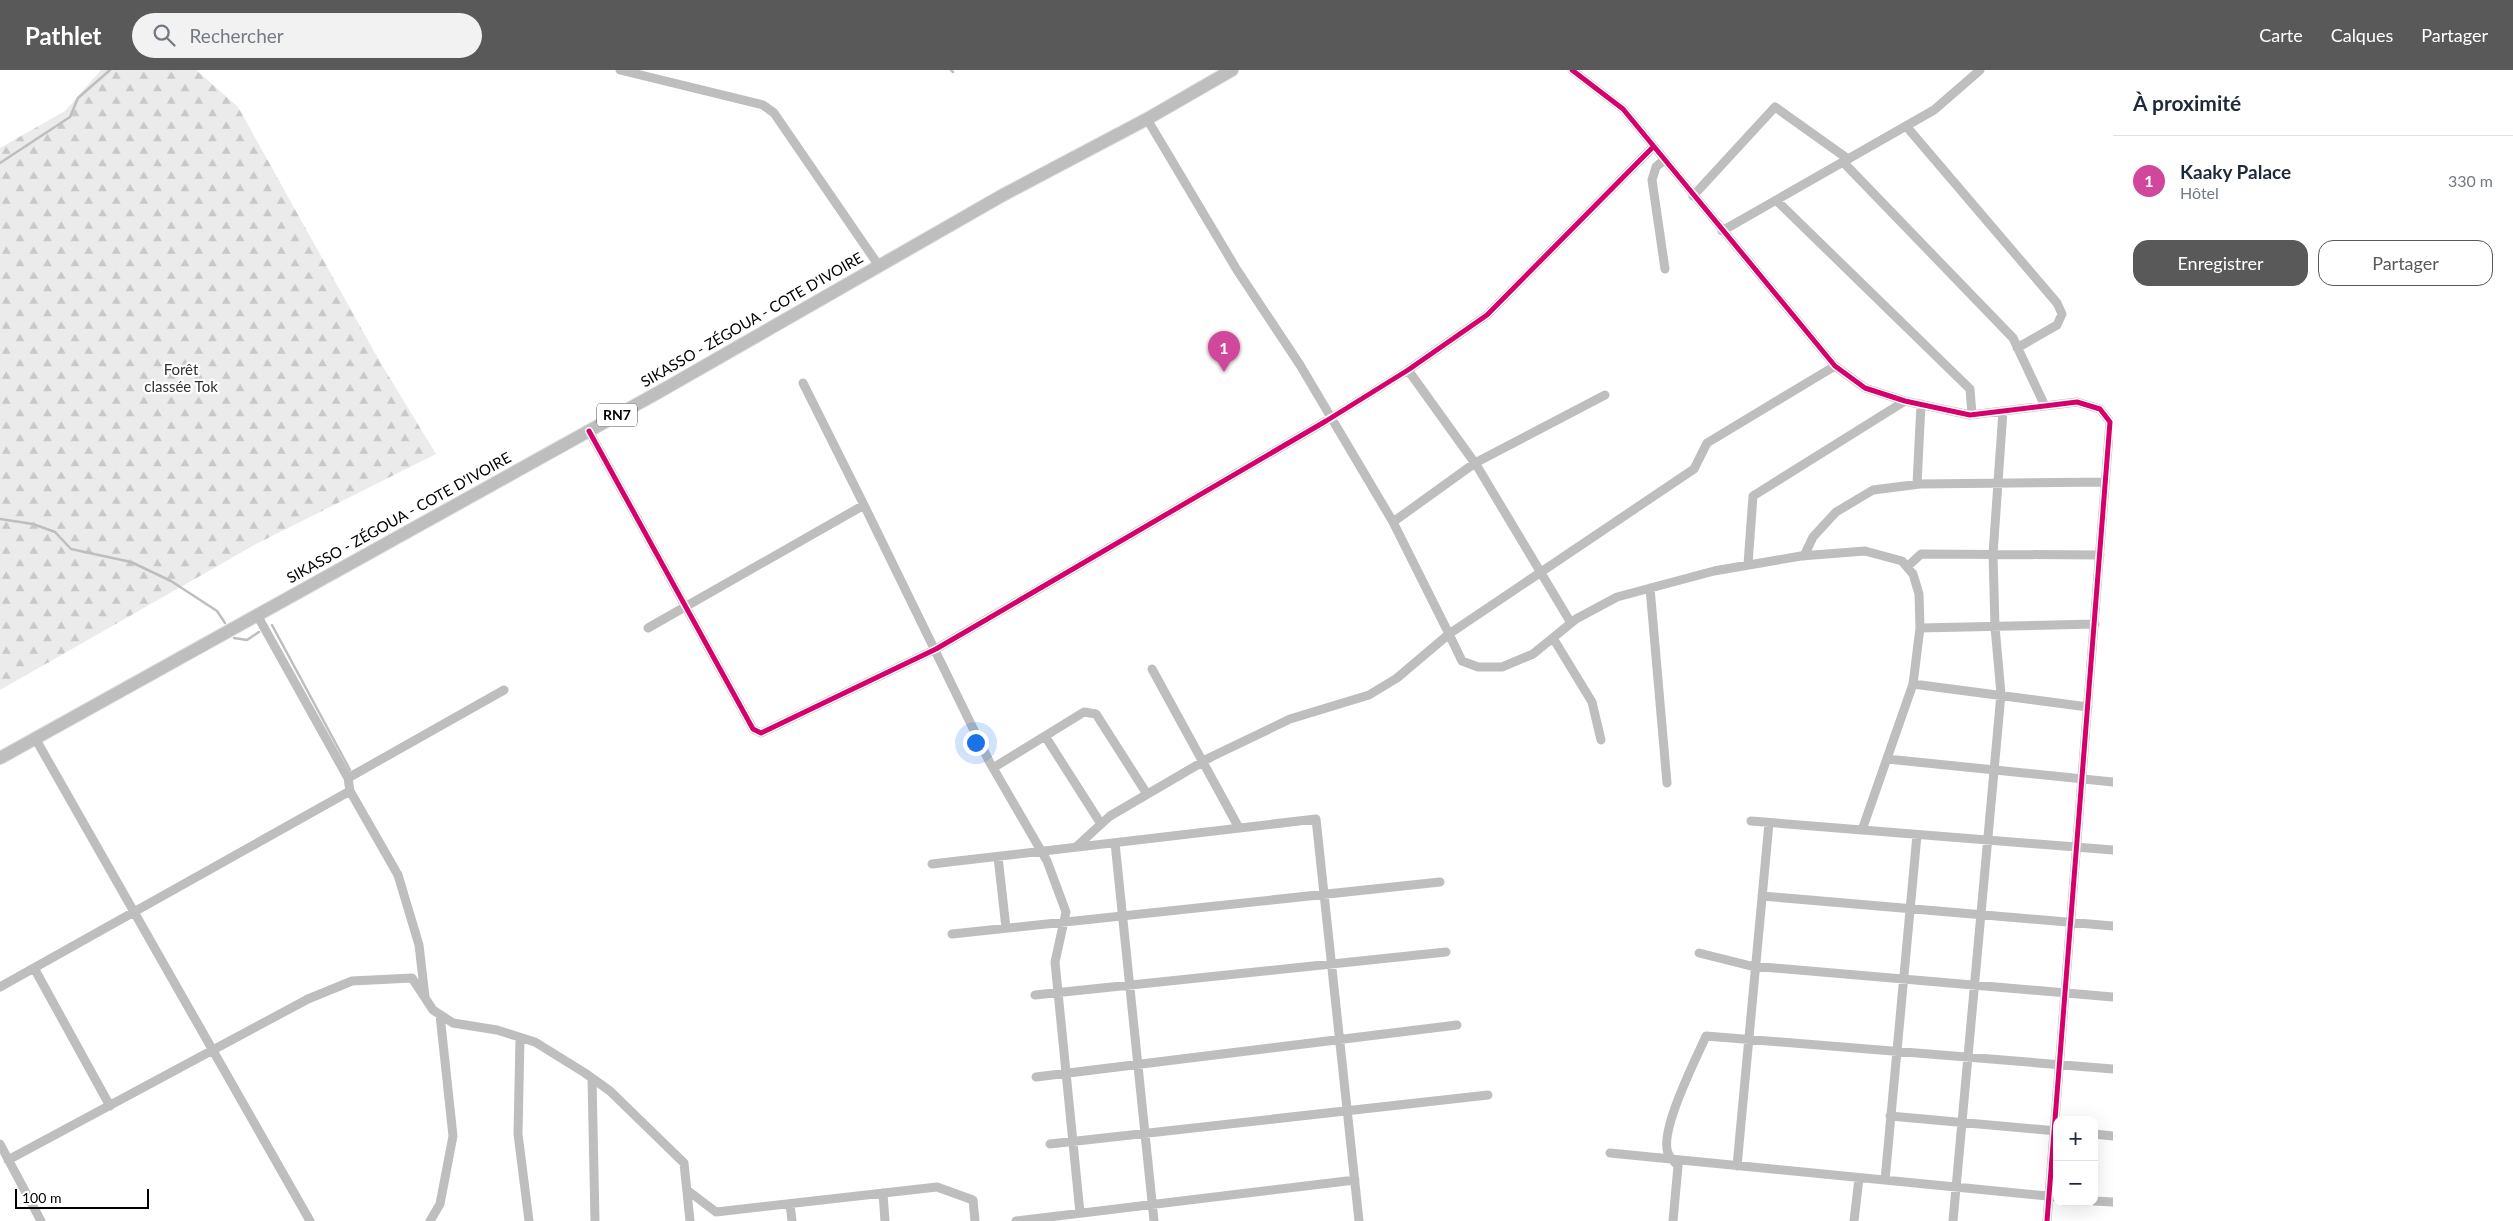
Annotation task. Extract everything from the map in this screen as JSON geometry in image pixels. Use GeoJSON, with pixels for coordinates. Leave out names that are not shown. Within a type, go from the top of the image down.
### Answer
{"type":"FeatureCollection","features":[{"type":"Feature","properties":{"kind":"highway","name":"SIKASSO - ZÉGOUA - COTE D'IVOIRE"},"geometry":{"type":"LineString","coordinates":[[0,758],[589,431],[1003,195],[1146,119],[1232,70]]}},
{"type":"Feature","properties":{"kind":"street"},"geometry":{"type":"LineString","coordinates":[[620,70],[763,105],[774,113],[879,266]]}},
{"type":"Feature","properties":{"kind":"street"},"geometry":{"type":"LineString","coordinates":[[1572,70],[1622,109],[1835,366],[1865,388],[1905,401],[1972,414],[2077,402],[2100,409],[2111,424],[2056,1116]]}},
{"type":"Feature","properties":{"kind":"street"},"geometry":{"type":"LineString","coordinates":[[1722,231],[1934,110],[1980,70]]}},
{"type":"Feature","properties":{"kind":"street"},"geometry":{"type":"LineString","coordinates":[[1693,196],[1775,107],[1846,160],[2012,338],[2045,406]]}},
{"type":"Feature","properties":{"kind":"street"},"geometry":{"type":"LineString","coordinates":[[1146,119],[1237,270],[1300,366],[1394,522],[1462,662],[1478,667],[1502,668],[1534,654],[1571,623],[1617,597],[1748,564],[1804,556],[1865,551],[1902,561],[1913,574],[1919,594],[1920,628],[1912,684],[1862,830]]}},
{"type":"Feature","properties":{"kind":"street"},"geometry":{"type":"LineString","coordinates":[[1906,126],[2057,303],[2062,314],[2057,325],[2017,348]]}},
{"type":"Feature","properties":{"kind":"street"},"geometry":{"type":"LineString","coordinates":[[589,431],[753,729],[761,734],[936,649],[1408,370],[1486,316],[1653,147]]}},
{"type":"Feature","properties":{"kind":"street"},"geometry":{"type":"LineString","coordinates":[[1664,160],[1656,168],[1652,180],[1665,268]]}},
{"type":"Feature","properties":{"kind":"street"},"geometry":{"type":"LineString","coordinates":[[1776,200],[1970,389],[1972,414]]}},
{"type":"Feature","properties":{"kind":"street"},"geometry":{"type":"LineString","coordinates":[[1076,848],[1110,816],[1202,762],[1290,719],[1368,695],[1397,678],[1449,634],[1694,469],[1707,443],[1835,366]]}},
{"type":"Feature","properties":{"kind":"street"},"geometry":{"type":"LineString","coordinates":[[1408,370],[1475,463],[1571,623]]}},
{"type":"Feature","properties":{"kind":"street"},"geometry":{"type":"LineString","coordinates":[[803,383],[936,649],[993,768],[1047,861],[1066,912],[1055,962],[1068,1073],[1080,1213]]}},
{"type":"Feature","properties":{"kind":"street"},"geometry":{"type":"LineString","coordinates":[[1394,522],[1475,463],[1605,395]]}},
{"type":"Feature","properties":{"kind":"street"},"geometry":{"type":"LineString","coordinates":[[1748,564],[1753,496],[1905,401]]}},
{"type":"Feature","properties":{"kind":"street"},"geometry":{"type":"LineString","coordinates":[[1916,484],[1921,404]]}},
{"type":"Feature","properties":{"kind":"street"},"geometry":{"type":"LineString","coordinates":[[1954,1221],[2001,696],[1995,627],[1993,554],[2003,411]]}},
{"type":"Feature","properties":{"kind":"street"},"geometry":{"type":"LineString","coordinates":[[1804,556],[1812,537],[1836,512],[1873,490],[1916,484],[2106,482]]}},
{"type":"Feature","properties":{"kind":"street"},"geometry":{"type":"LineString","coordinates":[[648,628],[864,504]]}},
{"type":"Feature","properties":{"kind":"street"},"geometry":{"type":"LineString","coordinates":[[1907,567],[1921,554],[2100,555]]}},
{"type":"Feature","properties":{"kind":"street"},"geometry":{"type":"LineString","coordinates":[[1650,588],[1667,783]]}},
{"type":"Feature","properties":{"kind":"street"},"geometry":{"type":"LineString","coordinates":[[258,615],[348,778],[350,791],[398,875],[419,945],[425,998]]}},
{"type":"Feature","properties":{"kind":"street"},"geometry":{"type":"LineString","coordinates":[[1920,628],[2095,624]]}},
{"type":"Feature","properties":{"kind":"street"},"geometry":{"type":"LineString","coordinates":[[1553,638],[1592,702],[1601,740]]}},
{"type":"Feature","properties":{"kind":"street"},"geometry":{"type":"LineString","coordinates":[[1152,669],[1239,828]]}},
{"type":"Feature","properties":{"kind":"street"},"geometry":{"type":"LineString","coordinates":[[1912,684],[2088,707]]}},
{"type":"Feature","properties":{"kind":"street"},"geometry":{"type":"LineString","coordinates":[[348,778],[504,690]]}},
{"type":"Feature","properties":{"kind":"street"},"geometry":{"type":"LineString","coordinates":[[993,768],[1084,712],[1096,714],[1147,794]]}},
{"type":"Feature","properties":{"kind":"street"},"geometry":{"type":"LineString","coordinates":[[1045,736],[1101,824]]}},
{"type":"Feature","properties":{"kind":"street"},"geometry":{"type":"LineString","coordinates":[[35,738],[136,912],[310,1221]]}},
{"type":"Feature","properties":{"kind":"street"},"geometry":{"type":"LineString","coordinates":[[1887,759],[2113,782]]}},
{"type":"Feature","properties":{"kind":"street"},"geometry":{"type":"LineString","coordinates":[[0,987],[350,791]]}},
{"type":"Feature","properties":{"kind":"street"},"geometry":{"type":"LineString","coordinates":[[932,864],[1316,820],[1359,1221]]}},
{"type":"Feature","properties":{"kind":"street"},"geometry":{"type":"LineString","coordinates":[[1751,821],[2113,850]]}},
{"type":"Feature","properties":{"kind":"street"},"geometry":{"type":"LineString","coordinates":[[1737,1166],[1769,822]]}},
{"type":"Feature","properties":{"kind":"street"},"geometry":{"type":"LineString","coordinates":[[1884,1180],[1917,834]]}},
{"type":"Feature","properties":{"kind":"street"},"geometry":{"type":"LineString","coordinates":[[1114,843],[1154,1221]]}},
{"type":"Feature","properties":{"kind":"street"},"geometry":{"type":"LineString","coordinates":[[998,857],[1006,928]]}},
{"type":"Feature","properties":{"kind":"street"},"geometry":{"type":"LineString","coordinates":[[952,934],[1440,882]]}},
{"type":"Feature","properties":{"kind":"street"},"geometry":{"type":"LineString","coordinates":[[1762,896],[2113,926]]}},
{"type":"Feature","properties":{"kind":"street"},"geometry":{"type":"LineString","coordinates":[[1035,995],[1446,952]]}},
{"type":"Feature","properties":{"kind":"street"},"geometry":{"type":"LineString","coordinates":[[1699,953],[1756,966],[2113,997]]}},
{"type":"Feature","properties":{"kind":"street"},"geometry":{"type":"LineString","coordinates":[[34,968],[110,1106]]}},
{"type":"Feature","properties":{"kind":"street"},"geometry":{"type":"LineString","coordinates":[[8,1160],[308,999],[352,981],[412,978],[433,1010],[440,1015],[453,1022],[497,1030],[535,1042],[610,1091],[684,1163],[690,1221]]}},
{"type":"Feature","properties":{"kind":"street"},"geometry":{"type":"LineString","coordinates":[[430,1221],[440,1204],[453,1136],[440,1015]]}},
{"type":"Feature","properties":{"kind":"street"},"geometry":{"type":"LineString","coordinates":[[1036,1077],[1457,1025]]}},
{"type":"Feature","properties":{"kind":"street"},"geometry":{"type":"LineString","coordinates":[[1673,1221],[1678,1166],[1668,1153],[1666,1139],[1670,1120],[1706,1036],[2113,1069]]}},
{"type":"Feature","properties":{"kind":"street"},"geometry":{"type":"LineString","coordinates":[[520,1038],[518,1134],[529,1221]]}},
{"type":"Feature","properties":{"kind":"street"},"geometry":{"type":"LineString","coordinates":[[592,1078],[595,1221]]}},
{"type":"Feature","properties":{"kind":"street"},"geometry":{"type":"LineString","coordinates":[[1050,1144],[1488,1095]]}},
{"type":"Feature","properties":{"kind":"street"},"geometry":{"type":"LineString","coordinates":[[1890,1116],[2053,1130]]}},
{"type":"Feature","properties":{"kind":"street"},"geometry":{"type":"LineString","coordinates":[[2098,1134],[2113,1136]]}},
{"type":"Feature","properties":{"kind":"street"},"geometry":{"type":"LineString","coordinates":[[0,1144],[41,1221]]}},
{"type":"Feature","properties":{"kind":"street"},"geometry":{"type":"LineString","coordinates":[[1610,1153],[2053,1196],[2047,1221]]}},
{"type":"Feature","properties":{"kind":"street"},"geometry":{"type":"LineString","coordinates":[[1854,1221],[1859,1178]]}},
{"type":"Feature","properties":{"kind":"street"},"geometry":{"type":"LineString","coordinates":[[1016,1221],[1355,1180]]}},
{"type":"Feature","properties":{"kind":"street"},"geometry":{"type":"LineString","coordinates":[[687,1190],[716,1212],[937,1187],[973,1200],[976,1221]]}},
{"type":"Feature","properties":{"kind":"street"},"geometry":{"type":"LineString","coordinates":[[883,1193],[885,1221]]}},
{"type":"Feature","properties":{"kind":"street"},"geometry":{"type":"LineString","coordinates":[[2098,1200],[2113,1202]]}},
{"type":"Feature","properties":{"kind":"street"},"geometry":{"type":"LineString","coordinates":[[790,1204],[792,1221]]}},
{"type":"Feature","properties":{"kind":"green space","name":"Forêt classée Tok"},"geometry":{"type":"Polygon","coordinates":[[[101,70],[196,70],[238,107],[380,362],[436,454],[256,544],[0,690],[0,148],[65,111],[101,70]]]}},
{"type":"Feature","properties":{"kind":"waterway"},"geometry":{"type":"LineString","coordinates":[[0,163],[70,117],[78,98],[110,70]]}},
{"type":"Feature","properties":{"kind":"waterway"},"geometry":{"type":"LineString","coordinates":[[0,519],[33,524],[55,532],[71,549],[131,562],[171,581],[217,611],[225,623]]}},
{"type":"Feature","properties":{"kind":"waterway"},"geometry":{"type":"LineString","coordinates":[[272,625],[350,770]]}},
{"type":"Feature","properties":{"kind":"waterway"},"geometry":{"type":"LineString","coordinates":[[234,638],[247,640],[259,632]]}},
{"type":"Feature","properties":{"kind":"cycle path"},"geometry":{"type":"LineString","coordinates":[[1572,70],[1623,109],[1835,366],[1865,388],[1905,401],[1970,415],[2077,402],[2100,409],[2110,422],[2047,1221]]}},
{"type":"Feature","properties":{"kind":"cycle path"},"geometry":{"type":"LineString","coordinates":[[589,431],[753,729],[761,733],[936,649],[1326,421],[1408,370],[1487,315],[1653,147]]}},
{"type":"Feature","properties":{"kind":"place","name":"Kaaky Palace"},"geometry":{"type":"Point","coordinates":[1224,372]}}]}
